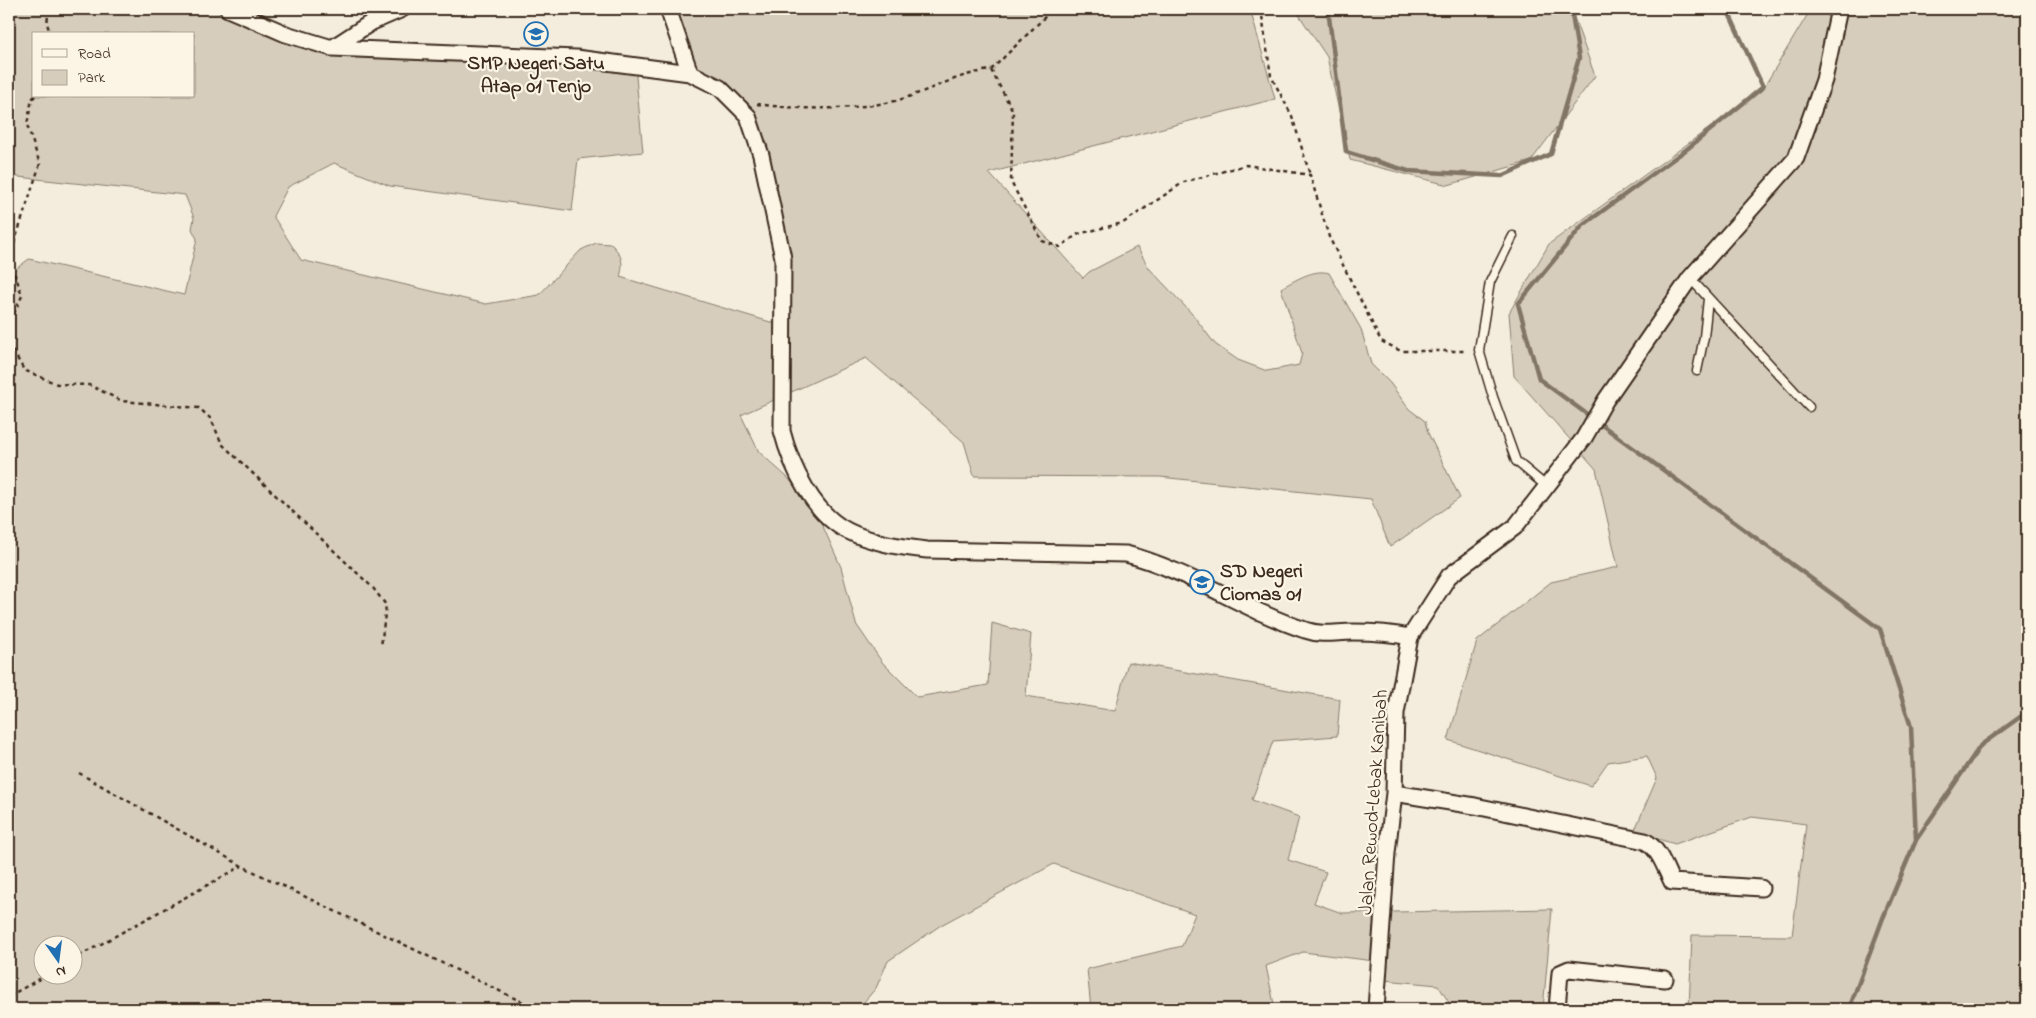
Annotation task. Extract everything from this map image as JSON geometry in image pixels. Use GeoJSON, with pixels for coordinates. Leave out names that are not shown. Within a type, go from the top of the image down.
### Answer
{"type":"FeatureCollection","features":[{"type":"Feature","properties":{"kind":"street"},"geometry":{"type":"LineString","coordinates":[[228,9],[286,34],[332,48],[576,58],[690,73],[720,88],[748,116],[758,147],[783,258],[782,431],[789,456],[820,507],[847,531],[903,547],[927,550],[1126,554],[1146,558],[1224,593],[1263,614],[1304,630],[1320,634],[1352,632],[1392,633],[1410,637],[1449,576],[1515,527],[1584,438],[1605,401],[1690,278],[1796,158],[1824,80],[1839,9]]}},
{"type":"Feature","properties":{"kind":"street"},"geometry":{"type":"LineString","coordinates":[[332,48],[372,22],[402,9]]}},
{"type":"Feature","properties":{"kind":"street"},"geometry":{"type":"LineString","coordinates":[[668,9],[690,73]]}},
{"type":"Feature","properties":{"kind":"street","name":"Jalan Rewod–Lebak Kanibah"},"geometry":{"type":"LineString","coordinates":[[1376,1009],[1387,853],[1394,793],[1396,713],[1410,637]]}},
{"type":"Feature","properties":{"kind":"street"},"geometry":{"type":"LineString","coordinates":[[1394,793],[1475,806],[1645,841],[1655,847],[1659,853],[1672,882],[1761,888]]}},
{"type":"Feature","properties":{"kind":"street"},"geometry":{"type":"LineString","coordinates":[[1556,1009],[1560,973],[1569,969],[1665,979]]}},
{"type":"Feature","properties":{"kind":"lane"},"geometry":{"type":"LineString","coordinates":[[1514,236],[1490,282],[1479,350],[1493,397],[1516,461],[1546,486]]}},
{"type":"Feature","properties":{"kind":"lane"},"geometry":{"type":"LineString","coordinates":[[1690,278],[1809,407]]}},
{"type":"Feature","properties":{"kind":"lane"},"geometry":{"type":"LineString","coordinates":[[1697,371],[1704,337],[1708,298]]}},
{"type":"Feature","properties":{"kind":"path"},"geometry":{"type":"LineString","coordinates":[[49,9],[47,23],[49,32]]}},
{"type":"Feature","properties":{"kind":"path"},"geometry":{"type":"LineString","coordinates":[[733,101],[798,110],[887,102],[973,72],[991,70],[1053,9]]}},
{"type":"Feature","properties":{"kind":"path"},"geometry":{"type":"LineString","coordinates":[[1261,9],[1271,76],[1292,116],[1329,237],[1382,341],[1401,351],[1479,350]]}},
{"type":"Feature","properties":{"kind":"path"},"geometry":{"type":"LineString","coordinates":[[991,70],[1013,111],[1011,182],[1042,241],[1060,247],[1078,234],[1123,223],[1184,182],[1246,165],[1310,175]]}},
{"type":"Feature","properties":{"kind":"path"},"geometry":{"type":"LineString","coordinates":[[9,259],[40,164],[27,125],[34,98]]}},
{"type":"Feature","properties":{"kind":"path"},"geometry":{"type":"LineString","coordinates":[[9,267],[16,277],[22,296],[9,324]]}},
{"type":"Feature","properties":{"kind":"path"},"geometry":{"type":"LineString","coordinates":[[9,344],[24,370],[57,384],[89,385],[122,401],[199,408],[211,419],[222,444],[374,588],[386,605],[381,646]]}},
{"type":"Feature","properties":{"kind":"path"},"geometry":{"type":"LineString","coordinates":[[79,773],[242,866],[537,1009]]}},
{"type":"Feature","properties":{"kind":"path"},"geometry":{"type":"LineString","coordinates":[[82,954],[242,866]]}},
{"type":"Feature","properties":{"kind":"path"},"geometry":{"type":"LineString","coordinates":[[9,996],[32,983]]}},
{"type":"Feature","properties":{"kind":"green space"},"geometry":{"type":"Polygon","coordinates":[[[9,9],[273,9],[261,14],[320,43],[635,66],[643,152],[578,159],[572,211],[390,186],[334,163],[288,187],[273,216],[301,260],[486,304],[539,295],[581,250],[596,243],[611,244],[621,259],[620,277],[777,324],[779,281],[772,165],[748,108],[691,73],[671,9],[1250,9],[1275,99],[989,173],[1083,278],[1089,272],[1137,247],[1149,268],[1193,315],[1215,344],[1238,360],[1267,371],[1299,365],[1302,353],[1281,288],[1317,272],[1329,273],[1361,329],[1371,364],[1390,383],[1409,409],[1425,421],[1428,433],[1460,498],[1390,547],[1371,499],[1160,477],[974,476],[964,442],[866,358],[741,415],[759,452],[787,477],[816,511],[841,567],[856,624],[882,662],[917,697],[988,685],[992,623],[1031,634],[1026,696],[1115,711],[1128,662],[1340,699],[1337,736],[1273,741],[1252,800],[1299,817],[1288,860],[1326,872],[1314,903],[1342,913],[1552,909],[1543,1009],[1453,1009],[1438,985],[1384,980],[1374,961],[1303,952],[1266,966],[1274,1004],[1264,1009],[1091,1009],[1087,969],[1182,946],[1195,914],[1054,864],[941,925],[888,961],[876,988],[858,1009],[798,1009],[798,1003],[782,1009],[9,1009],[9,274],[29,259],[184,295],[197,239],[192,229],[194,218],[185,195],[9,176],[9,9]]]}},
{"type":"Feature","properties":{"kind":"green space"},"geometry":{"type":"Polygon","coordinates":[[[1295,9],[1571,9],[1595,76],[1531,161],[1448,185],[1350,160],[1327,57],[1295,9]]]}},
{"type":"Feature","properties":{"kind":"green space"},"geometry":{"type":"Polygon","coordinates":[[[1811,9],[2027,9],[2027,1009],[1689,1009],[1692,935],[1792,936],[1806,824],[1752,817],[1675,844],[1634,832],[1657,778],[1647,756],[1608,762],[1591,786],[1448,740],[1477,641],[1551,582],[1618,567],[1596,469],[1514,376],[1509,313],[1549,244],[1762,90],[1811,9]]]}},
{"type":"Feature","properties":{"kind":"waterway"},"geometry":{"type":"LineString","coordinates":[[1328,9],[1346,152],[1408,171],[1502,176],[1551,154],[1579,58],[1571,9]]}},
{"type":"Feature","properties":{"kind":"waterway"},"geometry":{"type":"LineString","coordinates":[[1727,9],[1763,87],[1687,149],[1582,226],[1518,304],[1539,379],[1880,629],[1911,727],[1916,840]]}},
{"type":"Feature","properties":{"kind":"waterway"},"geometry":{"type":"LineString","coordinates":[[1849,1009],[1883,918],[1916,840],[1981,745],[2027,712]]}},
{"type":"Feature","properties":{"kind":"place","name":"SMP Negeri Satu Atap 01 Tenjo"},"geometry":{"type":"Point","coordinates":[536,34]}},
{"type":"Feature","properties":{"kind":"place","name":"SD Negeri Ciomas 01"},"geometry":{"type":"Point","coordinates":[1202,582]}}]}
